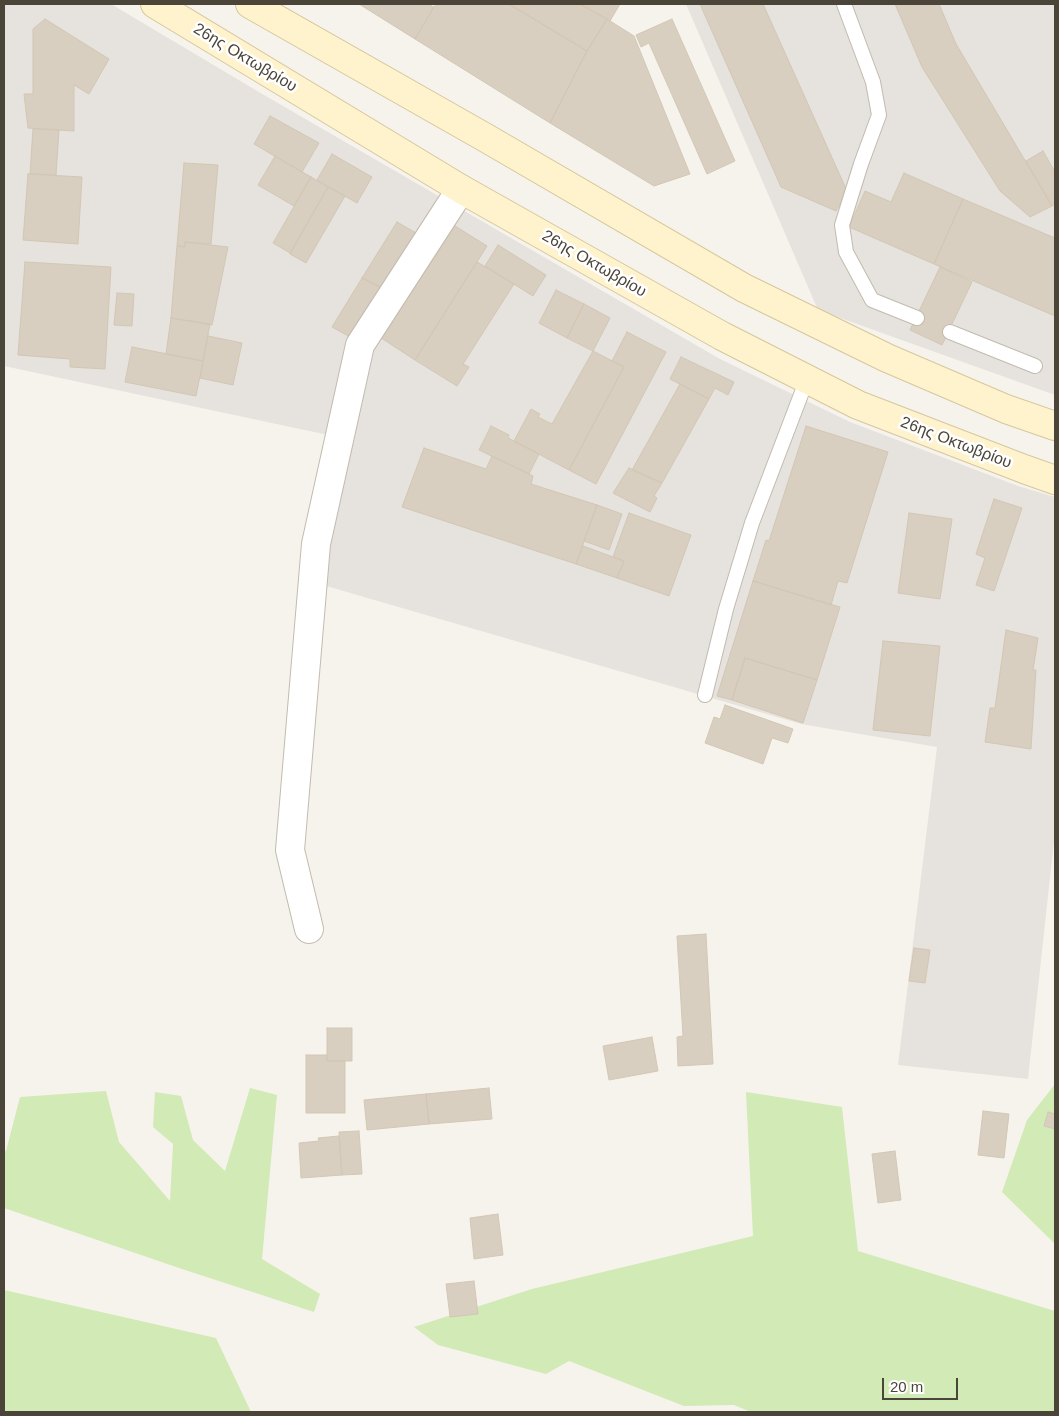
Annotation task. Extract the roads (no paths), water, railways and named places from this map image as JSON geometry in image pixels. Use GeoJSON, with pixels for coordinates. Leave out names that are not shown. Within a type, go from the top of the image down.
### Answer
{"type":"FeatureCollection","features":[{"type":"Feature","properties":{"kind":"main road","name":"26ης Οκτωβρίου"},"geometry":{"type":"LineString","coordinates":[[155,4],[461,188],[722,336],[858,405],[1055,480]]}},
{"type":"Feature","properties":{"kind":"main road"},"geometry":{"type":"LineString","coordinates":[[250,4],[744,288],[887,358],[1006,409],[1055,426]]}},
{"type":"Feature","properties":{"kind":"street"},"geometry":{"type":"LineString","coordinates":[[309,929],[290,850],[316,544],[360,345],[461,188]]}},
{"type":"Feature","properties":{"kind":"lane"},"geometry":{"type":"LineString","coordinates":[[844,4],[873,82],[879,115],[842,225],[846,252],[872,300],[917,318]]}},
{"type":"Feature","properties":{"kind":"lane"},"geometry":{"type":"LineString","coordinates":[[950,332],[1035,366]]}},
{"type":"Feature","properties":{"kind":"lane"},"geometry":{"type":"LineString","coordinates":[[705,695],[726,609],[752,523],[807,379]]}}]}
